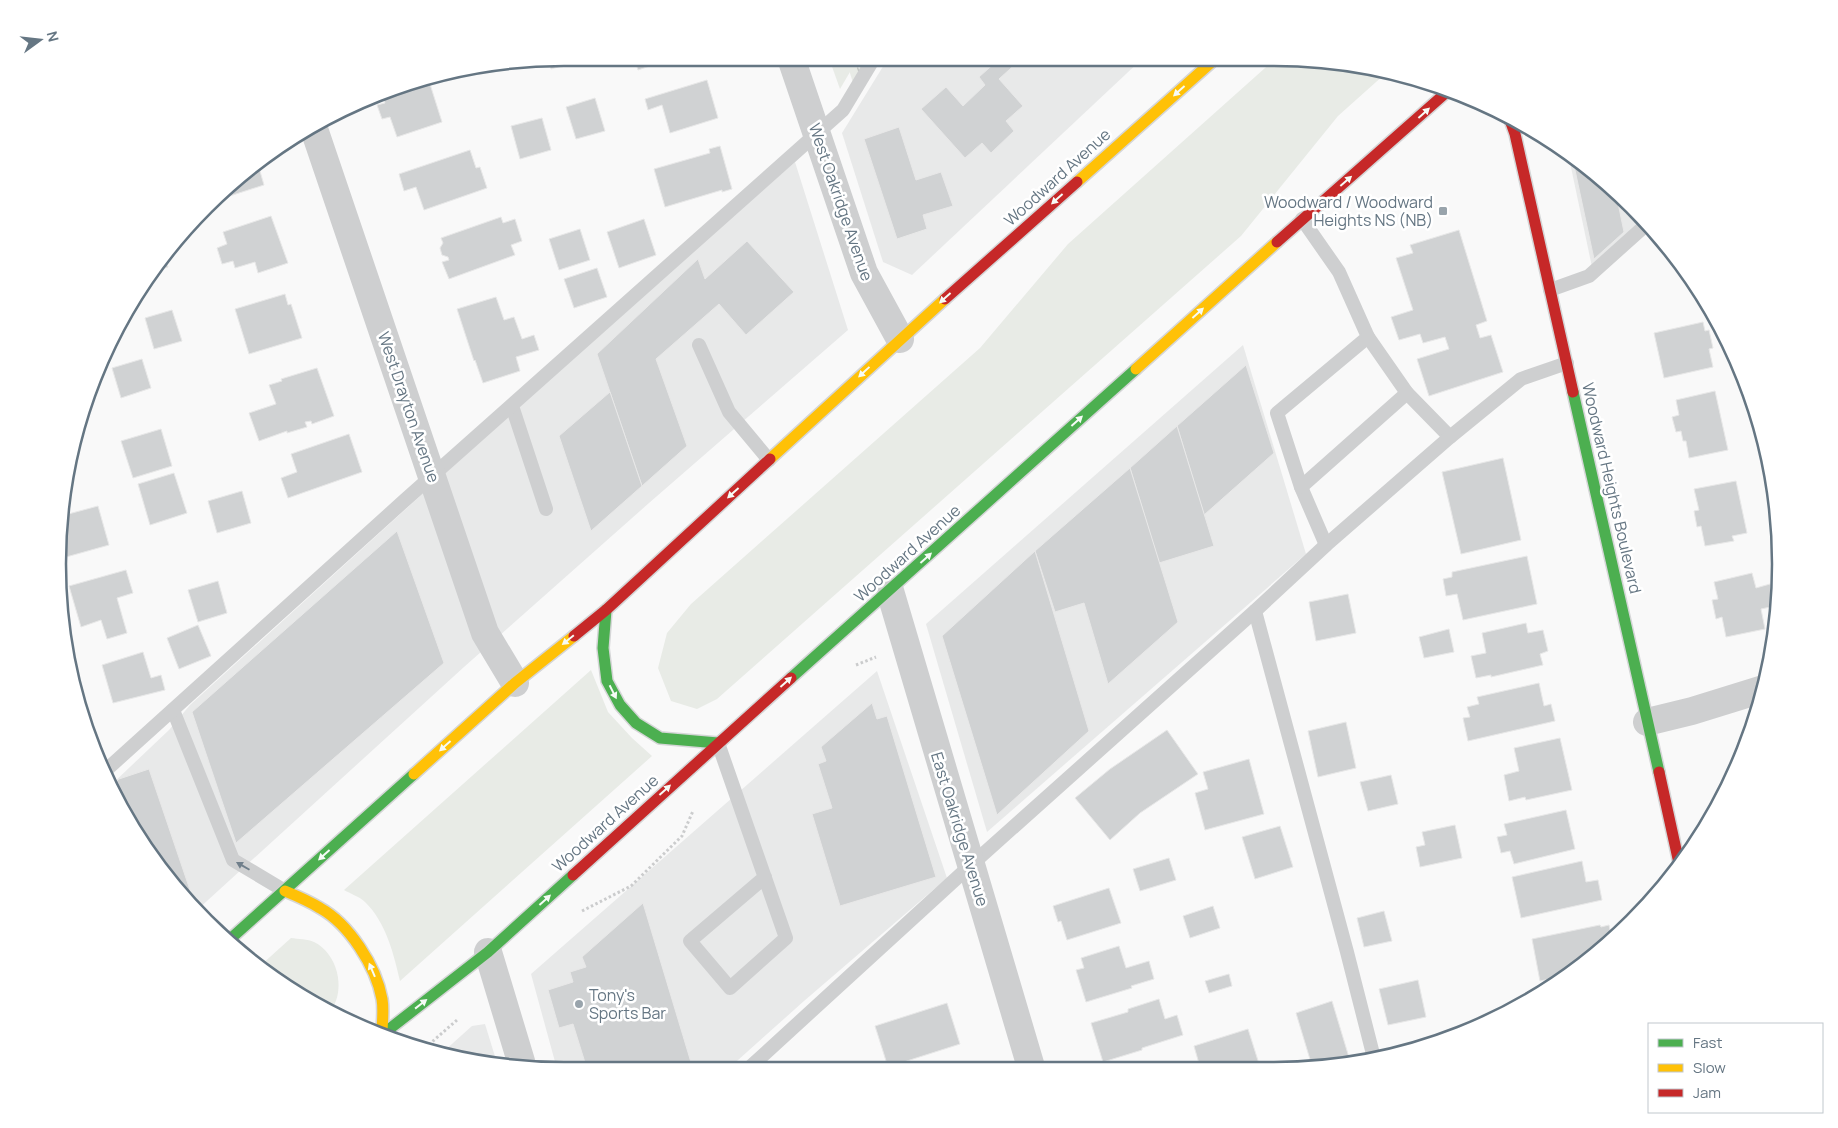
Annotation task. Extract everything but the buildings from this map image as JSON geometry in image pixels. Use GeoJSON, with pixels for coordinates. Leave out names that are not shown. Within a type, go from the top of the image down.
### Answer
{"type":"FeatureCollection","features":[{"type":"Feature","properties":{"kind":"main road","name":"Woodward Avenue"},"geometry":{"type":"LineString","coordinates":[[234,936],[515,683],[606,610],[900,339],[1207,66]]}},
{"type":"Feature","properties":{"kind":"main road","name":"Woodward Avenue"},"geometry":{"type":"LineString","coordinates":[[388,1029],[488,952],[1302,219],[1442,96]]}},
{"type":"Feature","properties":{"kind":"main road","name":"Woodward Heights Boulevard"},"geometry":{"type":"LineString","coordinates":[[1512,127],[1678,855]]}},
{"type":"Feature","properties":{"kind":"main road"},"geometry":{"type":"LineString","coordinates":[[606,610],[603,648],[607,681],[620,705],[636,723],[660,738],[718,743]]}},
{"type":"Feature","properties":{"kind":"main road"},"geometry":{"type":"LineString","coordinates":[[285,891],[322,908],[353,937],[371,966],[382,998],[382,1027]]}},
{"type":"Feature","properties":{"kind":"street","name":"West Oakridge Avenue"},"geometry":{"type":"LineString","coordinates":[[794,66],[864,273],[900,339]]}},
{"type":"Feature","properties":{"kind":"street","name":"West Drayton Avenue"},"geometry":{"type":"LineString","coordinates":[[315,133],[485,633],[515,683]]}},
{"type":"Feature","properties":{"kind":"street","name":"East Oakridge Avenue"},"geometry":{"type":"LineString","coordinates":[[890,590],[1030,1062]]}},
{"type":"Feature","properties":{"kind":"street"},"geometry":{"type":"LineString","coordinates":[[1647,722],[1692,711],[1755,691]]}},
{"type":"Feature","properties":{"kind":"street"},"geometry":{"type":"LineString","coordinates":[[488,952],[521,1060]]}},
{"type":"Feature","properties":{"kind":"lane"},"geometry":{"type":"LineString","coordinates":[[110,766],[817,134],[843,110],[869,66]]}},
{"type":"Feature","properties":{"kind":"lane"},"geometry":{"type":"LineString","coordinates":[[1302,219],[1339,272],[1368,336],[1406,393],[1450,437]]}},
{"type":"Feature","properties":{"kind":"lane"},"geometry":{"type":"LineString","coordinates":[[1550,290],[1589,276],[1642,229]]}},
{"type":"Feature","properties":{"kind":"lane"},"geometry":{"type":"LineString","coordinates":[[1326,546],[1301,486],[1277,413],[1368,336]]}},
{"type":"Feature","properties":{"kind":"lane"},"geometry":{"type":"LineString","coordinates":[[700,345],[729,412],[769,460]]}},
{"type":"Feature","properties":{"kind":"lane"},"geometry":{"type":"LineString","coordinates":[[755,1062],[971,865],[1450,437],[1521,379],[1567,363]]}},
{"type":"Feature","properties":{"kind":"lane"},"geometry":{"type":"LineString","coordinates":[[1301,486],[1406,393]]}},
{"type":"Feature","properties":{"kind":"lane"},"geometry":{"type":"LineString","coordinates":[[512,406],[546,509]]}},
{"type":"Feature","properties":{"kind":"lane"},"geometry":{"type":"LineString","coordinates":[[1255,611],[1372,1052]]}},
{"type":"Feature","properties":{"kind":"lane"},"geometry":{"type":"LineString","coordinates":[[173,710],[233,860],[285,891]]}},
{"type":"Feature","properties":{"kind":"lane"},"geometry":{"type":"LineString","coordinates":[[718,743],[765,877],[786,938],[730,988],[690,941],[765,877]]}},
{"type":"Feature","properties":{"kind":"path"},"geometry":{"type":"LineString","coordinates":[[850,671],[857,664],[881,655],[909,656]]}},
{"type":"Feature","properties":{"kind":"path"},"geometry":{"type":"LineString","coordinates":[[579,913],[631,886],[682,836],[693,810]]}},
{"type":"Feature","properties":{"kind":"path"},"geometry":{"type":"LineString","coordinates":[[430,1043],[463,1014],[501,994]]}},
{"type":"Feature","properties":{"kind":"shaded area"},"geometry":{"type":"Polygon","coordinates":[[[883,66],[1135,66],[912,275],[883,262],[842,133],[883,66]]]}},
{"type":"Feature","properties":{"kind":"shaded area"},"geometry":{"type":"Polygon","coordinates":[[[795,162],[848,330],[464,667],[202,905],[169,867],[150,841],[116,780],[169,730],[190,705],[592,340],[795,162]]]}},
{"type":"Feature","properties":{"kind":"shaded area"},"geometry":{"type":"Polygon","coordinates":[[[1570,164],[1602,190],[1638,225],[1592,267],[1570,164]]]}},
{"type":"Feature","properties":{"kind":"shaded area"},"geometry":{"type":"Polygon","coordinates":[[[1243,345],[1306,554],[987,832],[926,624],[1243,345]]]}},
{"type":"Feature","properties":{"kind":"shaded area"},"geometry":{"type":"Polygon","coordinates":[[[877,671],[947,878],[736,1062],[555,1062],[531,974],[877,671]]]}},
{"type":"Feature","properties":{"kind":"shaded area"},"geometry":{"type":"Polygon","coordinates":[[[485,1024],[495,1056],[448,1048],[472,1026],[485,1024]]]}},
{"type":"Feature","properties":{"kind":"green space"},"geometry":{"type":"Polygon","coordinates":[[[832,66],[853,66],[840,89],[832,66]]]}},
{"type":"Feature","properties":{"kind":"green space"},"geometry":{"type":"Polygon","coordinates":[[[848,66],[864,66],[853,83],[848,66]]]}},
{"type":"Feature","properties":{"kind":"green space"},"geometry":{"type":"Polygon","coordinates":[[[1267,66],[1307,67],[1380,78],[1338,116],[1241,236],[717,699],[697,709],[671,701],[658,668],[667,633],[691,604],[980,348],[1068,244],[1267,66]]]}},
{"type":"Feature","properties":{"kind":"green space"},"geometry":{"type":"Polygon","coordinates":[[[591,670],[608,712],[652,756],[400,981],[392,950],[378,919],[363,900],[344,890],[591,670]]]}},
{"type":"Feature","properties":{"kind":"green space"},"geometry":{"type":"Polygon","coordinates":[[[291,938],[314,942],[328,954],[337,972],[339,981],[334,1005],[287,978],[265,962],[291,938]]]}},
{"type":"Feature","properties":{"kind":"traffic: fast"},"geometry":{"type":"LineString","coordinates":[[791,678],[1136,369]]}},
{"type":"Feature","properties":{"kind":"traffic: fast"},"geometry":{"type":"LineString","coordinates":[[1573,392],[1659,772]]}},
{"type":"Feature","properties":{"kind":"traffic: fast"},"geometry":{"type":"LineString","coordinates":[[606,610],[603,648],[607,681],[620,705],[636,723],[660,738],[718,743]]}},
{"type":"Feature","properties":{"kind":"traffic: fast"},"geometry":{"type":"LineString","coordinates":[[234,936],[414,774]]}},
{"type":"Feature","properties":{"kind":"traffic: fast"},"geometry":{"type":"LineString","coordinates":[[389,1029],[488,952],[573,875]]}},
{"type":"Feature","properties":{"kind":"traffic: slow"},"geometry":{"type":"LineString","coordinates":[[1077,182],[1207,66]]}},
{"type":"Feature","properties":{"kind":"traffic: slow"},"geometry":{"type":"LineString","coordinates":[[1136,369],[1277,242]]}},
{"type":"Feature","properties":{"kind":"traffic: slow"},"geometry":{"type":"LineString","coordinates":[[770,459],[945,299]]}},
{"type":"Feature","properties":{"kind":"traffic: slow"},"geometry":{"type":"LineString","coordinates":[[414,774],[515,683],[574,636]]}},
{"type":"Feature","properties":{"kind":"traffic: slow"},"geometry":{"type":"LineString","coordinates":[[285,891],[312,903],[331,915],[360,947],[379,986],[383,1003],[382,1027]]}},
{"type":"Feature","properties":{"kind":"traffic: jam"},"geometry":{"type":"LineString","coordinates":[[1277,242],[1442,96]]}},
{"type":"Feature","properties":{"kind":"traffic: jam"},"geometry":{"type":"LineString","coordinates":[[1513,128],[1573,392]]}},
{"type":"Feature","properties":{"kind":"traffic: jam"},"geometry":{"type":"LineString","coordinates":[[945,299],[1077,182]]}},
{"type":"Feature","properties":{"kind":"traffic: jam"},"geometry":{"type":"LineString","coordinates":[[574,636],[606,610],[770,459]]}},
{"type":"Feature","properties":{"kind":"traffic: jam"},"geometry":{"type":"LineString","coordinates":[[573,875],[791,678]]}},
{"type":"Feature","properties":{"kind":"traffic: jam"},"geometry":{"type":"LineString","coordinates":[[1659,772],[1677,856]]}},
{"type":"Feature","properties":{"kind":"place","name":"Woodward / Woodward Heights NS (NB)"},"geometry":{"type":"Point","coordinates":[1443,211]}},
{"type":"Feature","properties":{"kind":"place","name":"Tony's Sports Bar"},"geometry":{"type":"Point","coordinates":[579,1004]}}]}
